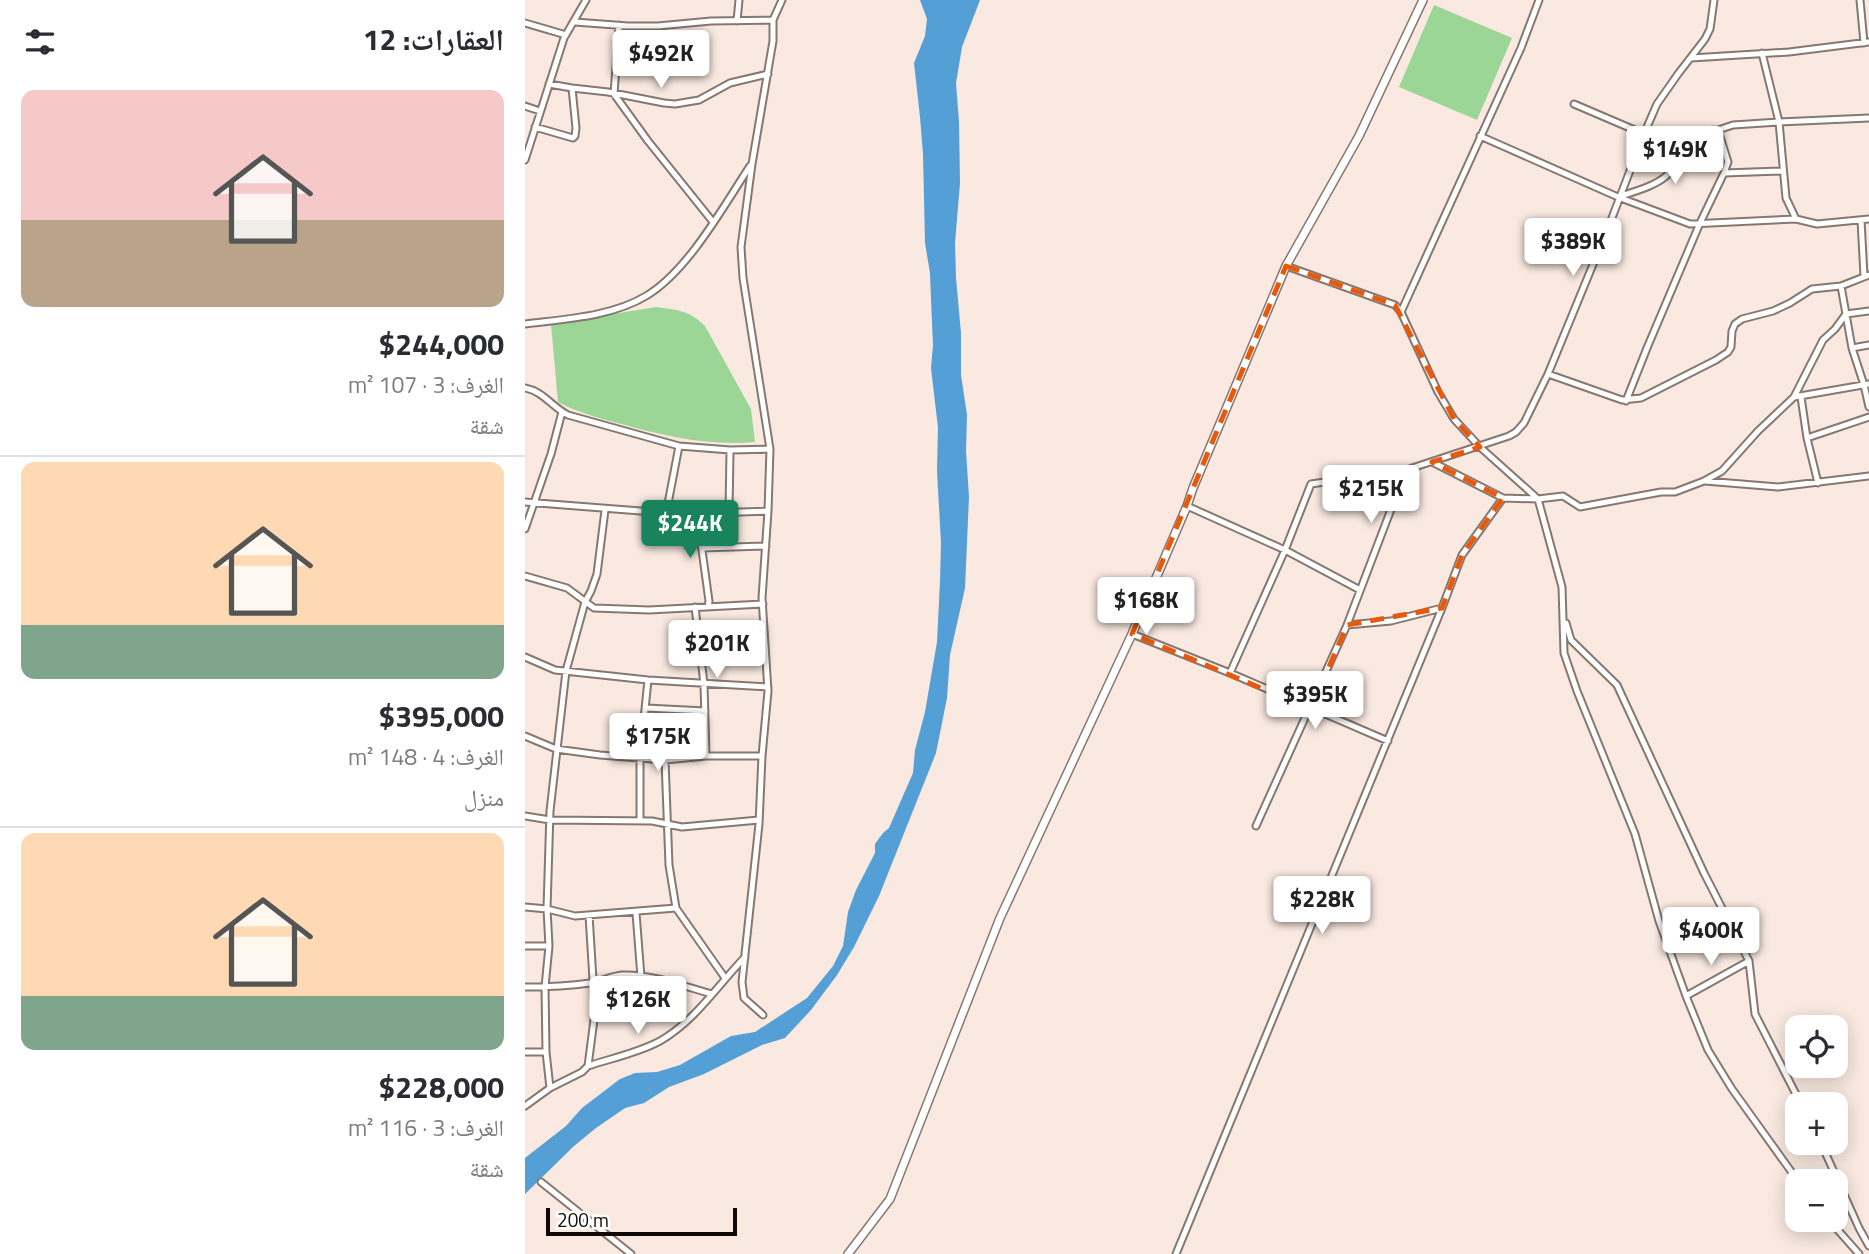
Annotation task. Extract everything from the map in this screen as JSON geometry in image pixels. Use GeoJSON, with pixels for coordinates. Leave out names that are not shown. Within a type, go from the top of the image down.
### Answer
{"type":"FeatureCollection","features":[{"type":"Feature","properties":{"kind":"street"},"geometry":{"type":"LineString","coordinates":[[525,160],[566,35],[586,0]]}},
{"type":"Feature","properties":{"kind":"street"},"geometry":{"type":"LineString","coordinates":[[737,20],[739,0]]}},
{"type":"Feature","properties":{"kind":"street"},"geometry":{"type":"LineString","coordinates":[[763,1015],[744,998],[742,982],[759,820],[768,687],[762,598],[770,449],[743,278],[741,247],[773,41],[773,20],[782,0]]}},
{"type":"Feature","properties":{"kind":"street"},"geometry":{"type":"LineString","coordinates":[[848,1254],[890,1199],[1000,918],[1132,634],[1188,506],[1193,488],[1286,266],[1365,124],[1423,0]]}},
{"type":"Feature","properties":{"kind":"street"},"geometry":{"type":"LineString","coordinates":[[1401,312],[1521,48],[1539,0]]}},
{"type":"Feature","properties":{"kind":"street"},"geometry":{"type":"LineString","coordinates":[[1230,673],[1285,550],[1311,484],[1406,470],[1480,447],[1516,432],[1524,423],[1548,374],[1657,104],[1702,44],[1710,29],[1714,0]]}},
{"type":"Feature","properties":{"kind":"street"},"geometry":{"type":"LineString","coordinates":[[1690,58],[1866,43],[1860,0]]}},
{"type":"Feature","properties":{"kind":"street"},"geometry":{"type":"LineString","coordinates":[[575,22],[658,26],[773,20]]}},
{"type":"Feature","properties":{"kind":"street"},"geometry":{"type":"LineString","coordinates":[[525,23],[566,35]]}},
{"type":"Feature","properties":{"kind":"street"},"geometry":{"type":"LineString","coordinates":[[619,25],[614,93],[648,141],[713,222]]}},
{"type":"Feature","properties":{"kind":"street"},"geometry":{"type":"LineString","coordinates":[[1762,53],[1779,122],[1786,198],[1796,219]]}},
{"type":"Feature","properties":{"kind":"street"},"geometry":{"type":"LineString","coordinates":[[549,83],[675,104],[699,100],[730,83],[768,74]]}},
{"type":"Feature","properties":{"kind":"street"},"geometry":{"type":"LineString","coordinates":[[535,127],[559,135],[573,138],[575,136],[572,88]]}},
{"type":"Feature","properties":{"kind":"street"},"geometry":{"type":"LineString","coordinates":[[1574,104],[1644,134],[1718,130],[1733,125],[1869,118]]}},
{"type":"Feature","properties":{"kind":"street"},"geometry":{"type":"LineString","coordinates":[[525,106],[540,111]]}},
{"type":"Feature","properties":{"kind":"street"},"geometry":{"type":"LineString","coordinates":[[1626,401],[1728,162],[1718,130]]}},
{"type":"Feature","properties":{"kind":"street"},"geometry":{"type":"LineString","coordinates":[[1618,197],[1654,185],[1672,172],[1689,132]]}},
{"type":"Feature","properties":{"kind":"street"},"geometry":{"type":"LineString","coordinates":[[1480,136],[1618,197],[1690,224],[1796,219],[1817,224],[1869,219]]}},
{"type":"Feature","properties":{"kind":"street"},"geometry":{"type":"LineString","coordinates":[[525,324],[601,312],[645,297],[676,271],[752,163]]}},
{"type":"Feature","properties":{"kind":"street"},"geometry":{"type":"LineString","coordinates":[[1724,173],[1782,171]]}},
{"type":"Feature","properties":{"kind":"street"},"geometry":{"type":"LineString","coordinates":[[1548,374],[1610,397],[1626,401],[1641,398],[1724,354],[1731,347],[1731,334],[1735,324],[1742,319],[1773,311],[1812,289],[1841,286],[1866,276],[1861,220]]}},
{"type":"Feature","properties":{"kind":"street"},"geometry":{"type":"LineString","coordinates":[[1286,266],[1395,305],[1401,312],[1438,392],[1454,419],[1480,447],[1538,499],[1562,587],[1564,653],[1635,834],[1658,921],[1686,996],[1708,1050],[1732,1089],[1789,1169]]}},
{"type":"Feature","properties":{"kind":"street"},"geometry":{"type":"LineString","coordinates":[[1841,286],[1852,348],[1867,384],[1869,407]]}},
{"type":"Feature","properties":{"kind":"street"},"geometry":{"type":"LineString","coordinates":[[1431,462],[1503,498],[1538,499],[1563,496],[1580,507],[1661,492],[1675,492],[1722,471],[1758,431],[1798,397],[1823,340],[1846,314],[1869,311]]}},
{"type":"Feature","properties":{"kind":"street"},"geometry":{"type":"LineString","coordinates":[[1852,348],[1869,345]]}},
{"type":"Feature","properties":{"kind":"street"},"geometry":{"type":"LineString","coordinates":[[1798,397],[1867,384]]}},
{"type":"Feature","properties":{"kind":"street"},"geometry":{"type":"LineString","coordinates":[[525,388],[538,392],[562,412],[679,446],[730,450],[770,449]]}},
{"type":"Feature","properties":{"kind":"street"},"geometry":{"type":"LineString","coordinates":[[1798,397],[1818,483]]}},
{"type":"Feature","properties":{"kind":"street"},"geometry":{"type":"LineString","coordinates":[[525,529],[551,454],[562,412]]}},
{"type":"Feature","properties":{"kind":"street"},"geometry":{"type":"LineString","coordinates":[[1807,438],[1869,416]]}},
{"type":"Feature","properties":{"kind":"street"},"geometry":{"type":"LineString","coordinates":[[666,514],[679,446]]}},
{"type":"Feature","properties":{"kind":"street"},"geometry":{"type":"LineString","coordinates":[[729,512],[730,450]]}},
{"type":"Feature","properties":{"kind":"street"},"geometry":{"type":"LineString","coordinates":[[1257,826],[1347,625],[1406,470]]}},
{"type":"Feature","properties":{"kind":"street"},"geometry":{"type":"LineString","coordinates":[[1704,481],[1778,487],[1869,476]]}},
{"type":"Feature","properties":{"kind":"street"},"geometry":{"type":"LineString","coordinates":[[1176,1254],[1462,555],[1503,498]]}},
{"type":"Feature","properties":{"kind":"street"},"geometry":{"type":"LineString","coordinates":[[525,502],[666,514],[768,511]]}},
{"type":"Feature","properties":{"kind":"street"},"geometry":{"type":"LineString","coordinates":[[1188,506],[1285,550],[1360,590]]}},
{"type":"Feature","properties":{"kind":"street"},"geometry":{"type":"LineString","coordinates":[[550,1088],[546,1052],[545,987],[549,946],[547,909],[550,820],[556,749],[566,671],[585,602],[597,574],[605,510]]}},
{"type":"Feature","properties":{"kind":"street"},"geometry":{"type":"LineString","coordinates":[[697,514],[708,607]]}},
{"type":"Feature","properties":{"kind":"street"},"geometry":{"type":"LineString","coordinates":[[702,548],[766,546]]}},
{"type":"Feature","properties":{"kind":"street"},"geometry":{"type":"LineString","coordinates":[[525,576],[567,588],[594,608],[600,609],[649,610],[763,604]]}},
{"type":"Feature","properties":{"kind":"street"},"geometry":{"type":"LineString","coordinates":[[695,607],[704,684],[706,755]]}},
{"type":"Feature","properties":{"kind":"street"},"geometry":{"type":"LineString","coordinates":[[1347,625],[1391,621],[1442,608]]}},
{"type":"Feature","properties":{"kind":"street"},"geometry":{"type":"LineString","coordinates":[[1563,614],[1571,640],[1617,685],[1704,873],[1749,961],[1755,1014],[1795,1092]]}},
{"type":"Feature","properties":{"kind":"street"},"geometry":{"type":"LineString","coordinates":[[1132,634],[1388,741]]}},
{"type":"Feature","properties":{"kind":"street"},"geometry":{"type":"LineString","coordinates":[[525,657],[550,668],[566,671],[648,680],[768,687]]}},
{"type":"Feature","properties":{"kind":"street"},"geometry":{"type":"LineString","coordinates":[[641,821],[640,758],[648,680]]}},
{"type":"Feature","properties":{"kind":"street"},"geometry":{"type":"LineString","coordinates":[[646,708],[705,711]]}},
{"type":"Feature","properties":{"kind":"street"},"geometry":{"type":"LineString","coordinates":[[525,736],[556,749],[600,755],[665,760],[706,755],[762,756]]}},
{"type":"Feature","properties":{"kind":"street"},"geometry":{"type":"LineString","coordinates":[[665,760],[669,864],[676,908],[725,978]]}},
{"type":"Feature","properties":{"kind":"street"},"geometry":{"type":"LineString","coordinates":[[525,816],[550,820],[641,821],[681,827],[759,820]]}},
{"type":"Feature","properties":{"kind":"street"},"geometry":{"type":"LineString","coordinates":[[525,907],[547,909],[569,916],[676,908]]}},
{"type":"Feature","properties":{"kind":"street"},"geometry":{"type":"LineString","coordinates":[[636,913],[641,977]]}},
{"type":"Feature","properties":{"kind":"street"},"geometry":{"type":"LineString","coordinates":[[588,1066],[595,1017],[589,915]]}},
{"type":"Feature","properties":{"kind":"street"},"geometry":{"type":"LineString","coordinates":[[525,946],[549,946]]}},
{"type":"Feature","properties":{"kind":"street"},"geometry":{"type":"LineString","coordinates":[[525,1105],[588,1066],[662,1040],[696,1013],[745,957]]}},
{"type":"Feature","properties":{"kind":"street"},"geometry":{"type":"LineString","coordinates":[[1686,996],[1749,961]]}},
{"type":"Feature","properties":{"kind":"street"},"geometry":{"type":"LineString","coordinates":[[525,987],[594,983],[624,975],[653,978],[712,994]]}},
{"type":"Feature","properties":{"kind":"street"},"geometry":{"type":"LineString","coordinates":[[525,1052],[546,1052]]}},
{"type":"Feature","properties":{"kind":"street"},"geometry":{"type":"LineString","coordinates":[[1826,1155],[1869,1246]]}},
{"type":"Feature","properties":{"kind":"street"},"geometry":{"type":"LineString","coordinates":[[541,1182],[631,1254]]}},
{"type":"Feature","properties":{"kind":"street"},"geometry":{"type":"LineString","coordinates":[[1840,1232],[1859,1254]]}},
{"type":"Feature","properties":{"kind":"highlighted area"},"geometry":{"type":"Polygon","coordinates":[[[1286,266],[1395,305],[1454,419],[1480,447],[1432,462],[1503,498],[1462,555],[1442,608],[1347,625],[1311,709],[1132,634],[1286,266]]]}},
{"type":"Feature","properties":{"kind":"green space"},"geometry":{"type":"Polygon","coordinates":[[[1434,5],[1512,38],[1477,120],[1399,87],[1434,5]]]}},
{"type":"Feature","properties":{"kind":"green space"},"geometry":{"type":"Polygon","coordinates":[[[656,307],[688,314],[705,326],[751,409],[755,442],[722,443],[673,437],[599,418],[558,402],[551,324],[656,307]]]}},
{"type":"Feature","properties":{"kind":"water"},"geometry":{"type":"Polygon","coordinates":[[[920,0],[980,0],[962,47],[956,83],[960,183],[955,243],[956,278],[961,333],[961,375],[967,415],[969,497],[965,588],[950,655],[947,698],[936,753],[879,896],[854,947],[811,1010],[785,1038],[762,1045],[704,1074],[669,1087],[644,1103],[625,1108],[574,1146],[525,1194],[525,1158],[620,1079],[635,1073],[657,1072],[680,1065],[731,1036],[755,1032],[807,998],[833,966],[843,946],[848,912],[856,890],[875,853],[875,844],[889,828],[913,773],[915,750],[925,712],[937,642],[941,543],[937,471],[938,428],[931,368],[933,345],[930,273],[925,243],[923,154],[914,63],[925,36],[927,19],[920,0]]]}}]}
